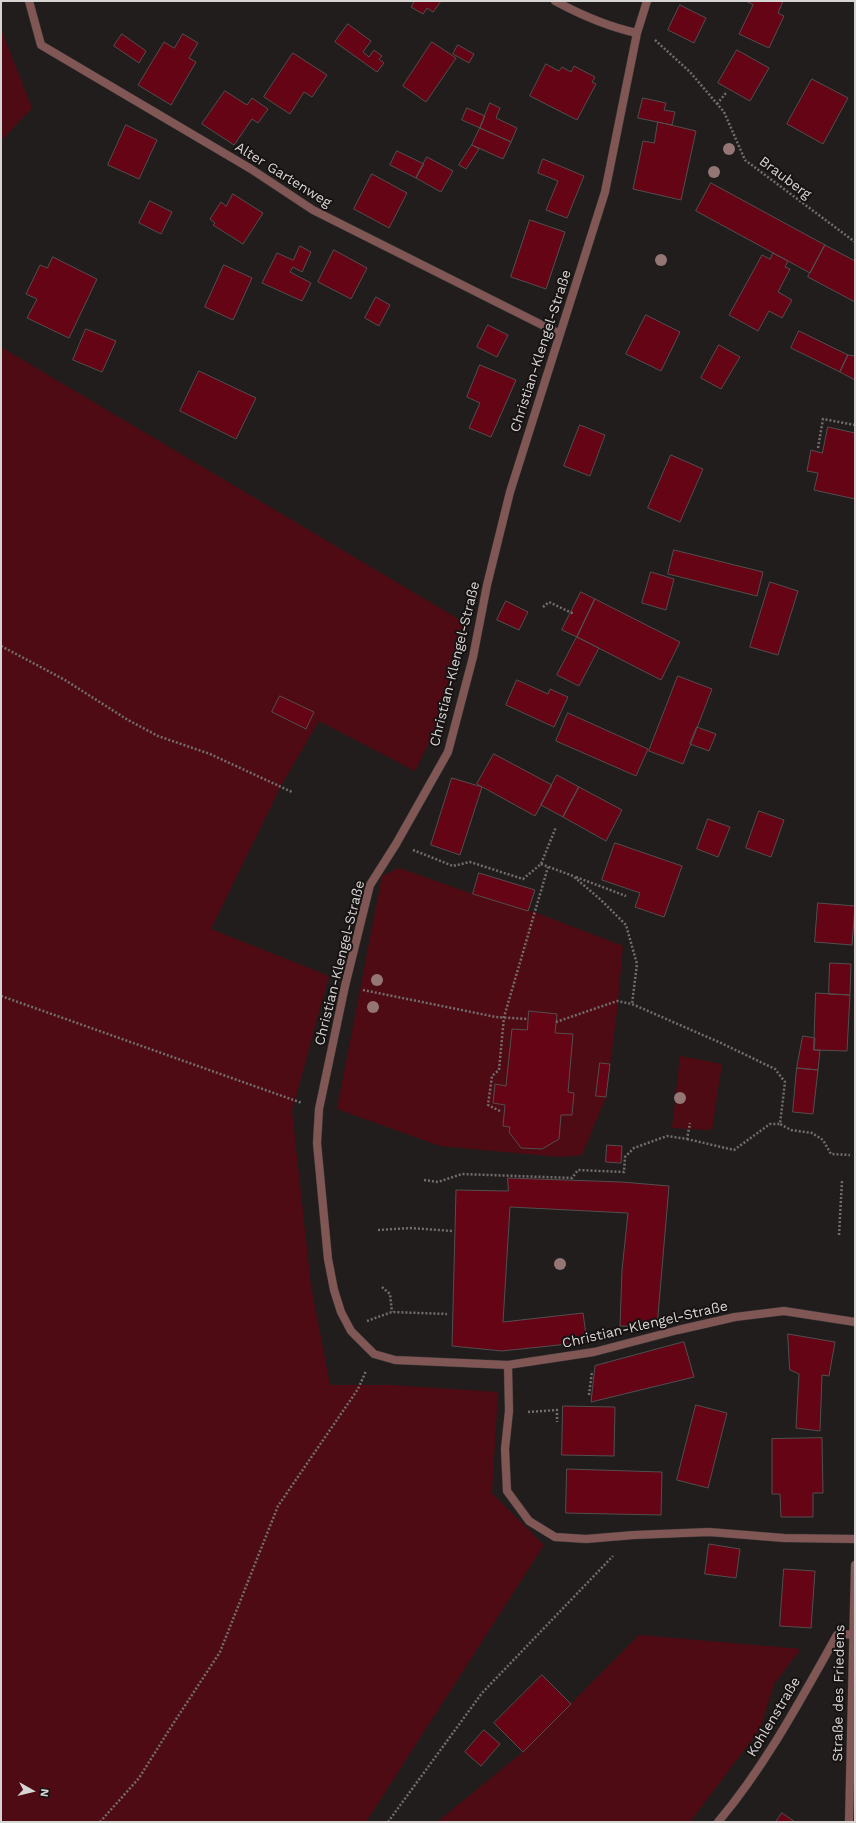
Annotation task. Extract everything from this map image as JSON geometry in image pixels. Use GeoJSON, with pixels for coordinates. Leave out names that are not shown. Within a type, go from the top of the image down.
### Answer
{"type":"FeatureCollection","features":[{"type":"Feature","properties":{"kind":"street","name":"Alter Gartenweg"},"geometry":{"type":"LineString","coordinates":[[29,1],[41,45],[251,169],[313,210],[560,334]]}},
{"type":"Feature","properties":{"kind":"street"},"geometry":{"type":"LineString","coordinates":[[555,1],[579,13],[621,30],[637,33]]}},
{"type":"Feature","properties":{"kind":"street","name":"Christian-Klengel-Straße"},"geometry":{"type":"LineString","coordinates":[[647,1],[637,33],[605,192],[510,492],[487,585],[473,657],[448,752],[396,844],[370,885],[345,986],[319,1109],[317,1143],[328,1258],[334,1290],[341,1312],[351,1331],[374,1354],[395,1360],[508,1365],[594,1352],[678,1330],[735,1318],[784,1311],[855,1322]]}},
{"type":"Feature","properties":{"kind":"street"},"geometry":{"type":"LineString","coordinates":[[508,1365],[509,1411],[504,1449],[507,1491],[529,1521],[555,1537],[586,1539],[634,1535],[708,1532],[784,1538],[855,1539]]}},
{"type":"Feature","properties":{"kind":"street","name":"Straße des Friedens"},"geometry":{"type":"LineString","coordinates":[[849,1822],[855,1565]]}},
{"type":"Feature","properties":{"kind":"street","name":"Kohlenstraße"},"geometry":{"type":"LineString","coordinates":[[718,1822],[742,1794],[791,1717],[837,1635],[854,1634]]}},
{"type":"Feature","properties":{"kind":"path","name":"Brauberg"},"geometry":{"type":"LineString","coordinates":[[637,33],[652,38],[690,72],[724,112],[745,160],[855,242]]}},
{"type":"Feature","properties":{"kind":"path"},"geometry":{"type":"LineString","coordinates":[[717,104],[726,93]]}},
{"type":"Feature","properties":{"kind":"path"},"geometry":{"type":"LineString","coordinates":[[818,448],[823,419],[855,425]]}},
{"type":"Feature","properties":{"kind":"path"},"geometry":{"type":"LineString","coordinates":[[543,608],[549,602],[574,614]]}},
{"type":"Feature","properties":{"kind":"path"},"geometry":{"type":"LineString","coordinates":[[1,646],[65,680],[128,720],[158,736],[210,754],[292,792]]}},
{"type":"Feature","properties":{"kind":"path"},"geometry":{"type":"LineString","coordinates":[[396,844],[454,866],[470,862],[523,879],[541,864],[556,827]]}},
{"type":"Feature","properties":{"kind":"path"},"geometry":{"type":"LineString","coordinates":[[541,864],[626,896]]}},
{"type":"Feature","properties":{"kind":"path"},"geometry":{"type":"LineString","coordinates":[[500,1111],[488,1105],[492,1076],[499,1070],[504,1017],[548,867]]}},
{"type":"Feature","properties":{"kind":"path"},"geometry":{"type":"LineString","coordinates":[[574,876],[626,925],[637,964],[632,1004]]}},
{"type":"Feature","properties":{"kind":"path"},"geometry":{"type":"LineString","coordinates":[[345,986],[504,1017],[528,1019]]}},
{"type":"Feature","properties":{"kind":"path"},"geometry":{"type":"LineString","coordinates":[[1,996],[319,1109]]}},
{"type":"Feature","properties":{"kind":"path"},"geometry":{"type":"LineString","coordinates":[[556,1022],[617,1001],[632,1004],[721,1042],[775,1069],[785,1082],[780,1124]]}},
{"type":"Feature","properties":{"kind":"path"},"geometry":{"type":"LineString","coordinates":[[687,1140],[690,1123]]}},
{"type":"Feature","properties":{"kind":"path"},"geometry":{"type":"LineString","coordinates":[[424,1180],[438,1182],[462,1174],[572,1178],[578,1170],[624,1172],[625,1157],[634,1148],[667,1136],[734,1150],[770,1124],[780,1124],[791,1130],[812,1134],[823,1140],[831,1154],[850,1155]]}},
{"type":"Feature","properties":{"kind":"path"},"geometry":{"type":"LineString","coordinates":[[838,1235],[842,1181]]}},
{"type":"Feature","properties":{"kind":"path"},"geometry":{"type":"LineString","coordinates":[[378,1230],[410,1228],[453,1231]]}},
{"type":"Feature","properties":{"kind":"path"},"geometry":{"type":"LineString","coordinates":[[382,1287],[390,1294],[392,1312]]}},
{"type":"Feature","properties":{"kind":"path"},"geometry":{"type":"LineString","coordinates":[[351,1331],[369,1320],[392,1312],[447,1314]]}},
{"type":"Feature","properties":{"kind":"path"},"geometry":{"type":"LineString","coordinates":[[100,1822],[140,1778],[220,1652],[278,1506],[358,1390],[374,1354]]}},
{"type":"Feature","properties":{"kind":"path"},"geometry":{"type":"LineString","coordinates":[[589,1395],[592,1370]]}},
{"type":"Feature","properties":{"kind":"path"},"geometry":{"type":"LineString","coordinates":[[524,1412],[557,1410],[557,1422]]}},
{"type":"Feature","properties":{"kind":"path"},"geometry":{"type":"LineString","coordinates":[[388,1822],[482,1694],[634,1535]]}},
{"type":"Feature","properties":{"kind":"shaded area"},"geometry":{"type":"Polygon","coordinates":[[[1,29],[32,108],[1,141],[1,29]]]}},
{"type":"Feature","properties":{"kind":"shaded area"},"geometry":{"type":"Polygon","coordinates":[[[1,347],[465,623],[448,704],[415,771],[319,721],[282,784],[211,929],[329,976],[292,1111],[311,1286],[330,1385],[391,1385],[498,1392],[492,1493],[544,1545],[366,1822],[1,1822],[1,347]]]}},
{"type":"Feature","properties":{"kind":"shaded area"},"geometry":{"type":"Polygon","coordinates":[[[399,868],[473,894],[534,912],[623,946],[617,1012],[606,1097],[582,1155],[560,1157],[440,1146],[337,1109],[382,876],[399,868]]]}},
{"type":"Feature","properties":{"kind":"shaded area"},"geometry":{"type":"Polygon","coordinates":[[[680,1056],[722,1064],[712,1130],[672,1128],[680,1056]]]}},
{"type":"Feature","properties":{"kind":"shaded area"},"geometry":{"type":"Polygon","coordinates":[[[639,1635],[801,1649],[774,1684],[760,1729],[690,1822],[437,1822],[523,1752],[639,1635]]]}},
{"type":"Feature","properties":{"kind":"building"},"geometry":{"type":"Polygon","coordinates":[[[412,1],[441,1],[433,12],[427,8],[423,14],[411,7],[414,2],[412,1]]]}},
{"type":"Feature","properties":{"kind":"building"},"geometry":{"type":"Polygon","coordinates":[[[746,1],[783,1],[778,13],[784,16],[769,48],[739,34],[753,5],[746,1]]]}},
{"type":"Feature","properties":{"kind":"building"},"geometry":{"type":"Polygon","coordinates":[[[680,5],[706,18],[694,43],[668,30],[680,5]]]}},
{"type":"Feature","properties":{"kind":"building"},"geometry":{"type":"Polygon","coordinates":[[[348,24],[371,41],[363,52],[369,57],[374,50],[382,56],[379,59],[384,63],[377,72],[335,42],[348,24]]]}},
{"type":"Feature","properties":{"kind":"building"},"geometry":{"type":"Polygon","coordinates":[[[122,34],[146,51],[139,63],[114,46],[122,34]]]}},
{"type":"Feature","properties":{"kind":"building"},"geometry":{"type":"Polygon","coordinates":[[[183,34],[198,43],[189,58],[196,62],[171,105],[138,85],[164,42],[174,48],[183,34]]]}},
{"type":"Feature","properties":{"kind":"building"},"geometry":{"type":"Polygon","coordinates":[[[432,42],[456,58],[426,102],[403,86],[432,42]]]}},
{"type":"Feature","properties":{"kind":"building"},"geometry":{"type":"Polygon","coordinates":[[[458,45],[474,54],[469,63],[453,54],[458,45]]]}},
{"type":"Feature","properties":{"kind":"building"},"geometry":{"type":"Polygon","coordinates":[[[737,50],[769,68],[750,101],[718,83],[737,50]]]}},
{"type":"Feature","properties":{"kind":"building"},"geometry":{"type":"Polygon","coordinates":[[[293,53],[327,75],[312,97],[304,92],[290,114],[264,97],[293,53]]]}},
{"type":"Feature","properties":{"kind":"building"},"geometry":{"type":"Polygon","coordinates":[[[546,64],[559,71],[562,67],[571,72],[574,66],[595,77],[592,82],[596,84],[577,120],[530,96],[546,64]]]}},
{"type":"Feature","properties":{"kind":"building"},"geometry":{"type":"Polygon","coordinates":[[[812,79],[848,98],[823,144],[787,124],[812,79]]]}},
{"type":"Feature","properties":{"kind":"building"},"geometry":{"type":"Polygon","coordinates":[[[225,91],[247,105],[252,98],[268,109],[258,123],[252,119],[234,145],[202,124],[225,91]]]}},
{"type":"Feature","properties":{"kind":"building"},"geometry":{"type":"Polygon","coordinates":[[[643,98],[666,103],[664,110],[675,112],[672,125],[638,118],[643,98]]]}},
{"type":"Feature","properties":{"kind":"building"},"geometry":{"type":"Polygon","coordinates":[[[490,103],[500,108],[496,118],[517,128],[511,142],[480,128],[490,103]]]}},
{"type":"Feature","properties":{"kind":"building"},"geometry":{"type":"Polygon","coordinates":[[[467,108],[485,116],[480,128],[462,120],[467,108]]]}},
{"type":"Feature","properties":{"kind":"building"},"geometry":{"type":"Polygon","coordinates":[[[658,122],[696,131],[681,200],[633,189],[643,141],[654,143],[658,122]]]}},
{"type":"Feature","properties":{"kind":"building"},"geometry":{"type":"Polygon","coordinates":[[[126,125],[157,140],[139,179],[108,165],[126,125]]]}},
{"type":"Feature","properties":{"kind":"building"},"geometry":{"type":"Polygon","coordinates":[[[480,128],[511,142],[503,159],[472,145],[480,128]]]}},
{"type":"Feature","properties":{"kind":"building"},"geometry":{"type":"Polygon","coordinates":[[[472,145],[479,149],[466,169],[459,165],[472,145]]]}},
{"type":"Feature","properties":{"kind":"building"},"geometry":{"type":"Polygon","coordinates":[[[397,151],[424,164],[416,178],[390,165],[397,151]]]}},
{"type":"Feature","properties":{"kind":"building"},"geometry":{"type":"Polygon","coordinates":[[[427,157],[453,171],[441,192],[416,178],[427,157]]]}},
{"type":"Feature","properties":{"kind":"building"},"geometry":{"type":"Polygon","coordinates":[[[543,159],[584,176],[567,218],[546,210],[558,181],[538,173],[543,159]]]}},
{"type":"Feature","properties":{"kind":"building"},"geometry":{"type":"Polygon","coordinates":[[[372,174],[407,193],[389,228],[354,209],[372,174]]]}},
{"type":"Feature","properties":{"kind":"building"},"geometry":{"type":"Polygon","coordinates":[[[711,183],[825,245],[810,273],[696,211],[711,183]]]}},
{"type":"Feature","properties":{"kind":"building"},"geometry":{"type":"Polygon","coordinates":[[[233,194],[263,213],[243,244],[213,225],[215,223],[210,219],[221,202],[226,206],[233,194]]]}},
{"type":"Feature","properties":{"kind":"building"},"geometry":{"type":"Polygon","coordinates":[[[150,201],[172,212],[161,234],[139,223],[150,201]]]}},
{"type":"Feature","properties":{"kind":"building"},"geometry":{"type":"Polygon","coordinates":[[[530,220],[565,232],[546,289],[511,277],[530,220]]]}},
{"type":"Feature","properties":{"kind":"building"},"geometry":{"type":"Polygon","coordinates":[[[825,245],[855,261],[855,302],[808,277],[825,245]]]}},
{"type":"Feature","properties":{"kind":"building"},"geometry":{"type":"Polygon","coordinates":[[[300,246],[311,252],[302,272],[293,267],[290,272],[311,283],[302,301],[262,283],[277,253],[293,260],[300,246]]]}},
{"type":"Feature","properties":{"kind":"building"},"geometry":{"type":"Polygon","coordinates":[[[334,250],[367,268],[351,299],[318,282],[334,250]]]}},
{"type":"Feature","properties":{"kind":"building"},"geometry":{"type":"Polygon","coordinates":[[[773,253],[788,261],[785,267],[790,269],[778,292],[792,300],[782,318],[769,311],[758,331],[729,315],[762,255],[770,259],[773,253]]]}},
{"type":"Feature","properties":{"kind":"building"},"geometry":{"type":"Polygon","coordinates":[[[53,257],[97,279],[69,338],[27,318],[37,299],[26,294],[40,265],[47,268],[53,257]]]}},
{"type":"Feature","properties":{"kind":"building"},"geometry":{"type":"Polygon","coordinates":[[[224,265],[252,278],[233,320],[205,307],[224,265]]]}},
{"type":"Feature","properties":{"kind":"building"},"geometry":{"type":"Polygon","coordinates":[[[376,297],[390,305],[379,326],[365,318],[376,297]]]}},
{"type":"Feature","properties":{"kind":"building"},"geometry":{"type":"Polygon","coordinates":[[[646,315],[680,332],[661,371],[626,354],[646,315]]]}},
{"type":"Feature","properties":{"kind":"building"},"geometry":{"type":"Polygon","coordinates":[[[488,325],[508,335],[497,357],[477,347],[488,325]]]}},
{"type":"Feature","properties":{"kind":"building"},"geometry":{"type":"Polygon","coordinates":[[[86,329],[116,341],[102,372],[73,360],[86,329]]]}},
{"type":"Feature","properties":{"kind":"building"},"geometry":{"type":"Polygon","coordinates":[[[799,331],[848,355],[840,372],[791,348],[799,331]]]}},
{"type":"Feature","properties":{"kind":"building"},"geometry":{"type":"Polygon","coordinates":[[[719,345],[740,357],[721,389],[701,378],[719,345]]]}},
{"type":"Feature","properties":{"kind":"building"},"geometry":{"type":"Polygon","coordinates":[[[848,355],[855,356],[855,380],[840,372],[848,355]]]}},
{"type":"Feature","properties":{"kind":"building"},"geometry":{"type":"Polygon","coordinates":[[[480,365],[516,380],[491,437],[469,428],[480,403],[467,397],[480,365]]]}},
{"type":"Feature","properties":{"kind":"building"},"geometry":{"type":"Polygon","coordinates":[[[199,371],[256,398],[236,439],[180,411],[199,371]]]}},
{"type":"Feature","properties":{"kind":"building"},"geometry":{"type":"Polygon","coordinates":[[[580,425],[605,435],[590,476],[564,466],[580,425]]]}},
{"type":"Feature","properties":{"kind":"building"},"geometry":{"type":"Polygon","coordinates":[[[828,427],[855,433],[855,499],[814,490],[818,473],[807,471],[811,450],[822,453],[828,427]]]}},
{"type":"Feature","properties":{"kind":"building"},"geometry":{"type":"Polygon","coordinates":[[[671,455],[703,469],[680,522],[648,508],[671,455]]]}},
{"type":"Feature","properties":{"kind":"building"},"geometry":{"type":"Polygon","coordinates":[[[674,550],[763,572],[757,596],[668,574],[674,550]]]}},
{"type":"Feature","properties":{"kind":"building"},"geometry":{"type":"Polygon","coordinates":[[[651,572],[674,579],[666,610],[642,603],[651,572]]]}},
{"type":"Feature","properties":{"kind":"building"},"geometry":{"type":"Polygon","coordinates":[[[770,582],[798,591],[778,655],[750,647],[770,582]]]}},
{"type":"Feature","properties":{"kind":"building"},"geometry":{"type":"Polygon","coordinates":[[[581,592],[595,599],[577,637],[562,630],[581,592]]]}},
{"type":"Feature","properties":{"kind":"building"},"geometry":{"type":"Polygon","coordinates":[[[595,599],[680,642],[661,680],[577,637],[595,599]]]}},
{"type":"Feature","properties":{"kind":"building"},"geometry":{"type":"Polygon","coordinates":[[[506,601],[528,612],[519,630],[497,620],[506,601]]]}},
{"type":"Feature","properties":{"kind":"building"},"geometry":{"type":"Polygon","coordinates":[[[577,637],[599,648],[579,686],[557,675],[577,637]]]}},
{"type":"Feature","properties":{"kind":"building"},"geometry":{"type":"Polygon","coordinates":[[[678,676],[712,689],[683,764],[649,751],[678,676]]]}},
{"type":"Feature","properties":{"kind":"building"},"geometry":{"type":"Polygon","coordinates":[[[517,680],[548,694],[550,689],[568,697],[554,727],[506,705],[517,680]]]}},
{"type":"Feature","properties":{"kind":"building"},"geometry":{"type":"Polygon","coordinates":[[[280,696],[314,712],[306,729],[272,712],[280,696]]]}},
{"type":"Feature","properties":{"kind":"building"},"geometry":{"type":"Polygon","coordinates":[[[568,713],[648,749],[636,776],[556,741],[568,713]]]}},
{"type":"Feature","properties":{"kind":"building"},"geometry":{"type":"Polygon","coordinates":[[[697,727],[716,734],[709,751],[690,744],[697,727]]]}},
{"type":"Feature","properties":{"kind":"building"},"geometry":{"type":"Polygon","coordinates":[[[494,754],[552,785],[535,816],[477,784],[494,754]]]}},
{"type":"Feature","properties":{"kind":"building"},"geometry":{"type":"Polygon","coordinates":[[[557,775],[579,787],[563,817],[541,805],[557,775]]]}},
{"type":"Feature","properties":{"kind":"building"},"geometry":{"type":"Polygon","coordinates":[[[452,778],[482,787],[460,855],[431,845],[452,778]]]}},
{"type":"Feature","properties":{"kind":"building"},"geometry":{"type":"Polygon","coordinates":[[[579,787],[622,810],[606,841],[563,817],[579,787]]]}},
{"type":"Feature","properties":{"kind":"building"},"geometry":{"type":"Polygon","coordinates":[[[759,811],[784,820],[771,857],[746,848],[759,811]]]}},
{"type":"Feature","properties":{"kind":"building"},"geometry":{"type":"Polygon","coordinates":[[[708,819],[730,827],[718,857],[697,849],[708,819]]]}},
{"type":"Feature","properties":{"kind":"building"},"geometry":{"type":"Polygon","coordinates":[[[615,843],[682,866],[664,917],[635,907],[640,893],[602,880],[615,843]]]}},
{"type":"Feature","properties":{"kind":"building"},"geometry":{"type":"Polygon","coordinates":[[[479,873],[535,890],[528,911],[473,894],[479,873]]]}},
{"type":"Feature","properties":{"kind":"building"},"geometry":{"type":"Polygon","coordinates":[[[818,903],[855,906],[852,945],[815,942],[818,903]]]}},
{"type":"Feature","properties":{"kind":"building"},"geometry":{"type":"Polygon","coordinates":[[[830,963],[851,964],[850,995],[829,994],[830,963]]]}},
{"type":"Feature","properties":{"kind":"building"},"geometry":{"type":"Polygon","coordinates":[[[816,993],[850,995],[847,1051],[814,1050],[816,993]]]}},
{"type":"Feature","properties":{"kind":"building"},"geometry":{"type":"Polygon","coordinates":[[[529,1011],[557,1014],[555,1033],[573,1034],[568,1092],[574,1093],[572,1115],[561,1115],[559,1139],[542,1149],[521,1148],[509,1132],[510,1127],[503,1126],[505,1105],[493,1103],[495,1084],[506,1086],[512,1029],[527,1030],[529,1011]]]}},
{"type":"Feature","properties":{"kind":"building"},"geometry":{"type":"Polygon","coordinates":[[[803,1036],[815,1038],[814,1050],[820,1050],[818,1070],[797,1068],[803,1036]]]}},
{"type":"Feature","properties":{"kind":"building"},"geometry":{"type":"Polygon","coordinates":[[[600,1063],[610,1064],[606,1097],[596,1096],[600,1063]]]}},
{"type":"Feature","properties":{"kind":"building"},"geometry":{"type":"Polygon","coordinates":[[[797,1068],[818,1070],[813,1114],[793,1112],[797,1068]]]}},
{"type":"Feature","properties":{"kind":"building"},"geometry":{"type":"Polygon","coordinates":[[[607,1145],[622,1146],[621,1163],[606,1162],[607,1145]]]}},
{"type":"Feature","properties":{"kind":"building"},"geometry":{"type":"Polygon","coordinates":[[[508,1178],[622,1182],[669,1186],[657,1327],[620,1326],[622,1270],[628,1213],[510,1207],[503,1322],[583,1313],[587,1342],[502,1351],[452,1346],[456,1190],[508,1191],[508,1178]]]}},
{"type":"Feature","properties":{"kind":"building"},"geometry":{"type":"Polygon","coordinates":[[[788,1334],[835,1342],[829,1376],[822,1375],[820,1431],[796,1428],[799,1374],[790,1370],[788,1334]]]}},
{"type":"Feature","properties":{"kind":"building"},"geometry":{"type":"Polygon","coordinates":[[[684,1342],[694,1377],[591,1402],[595,1366],[684,1342]]]}},
{"type":"Feature","properties":{"kind":"building"},"geometry":{"type":"Polygon","coordinates":[[[696,1405],[727,1413],[708,1488],[677,1480],[696,1405]]]}},
{"type":"Feature","properties":{"kind":"building"},"geometry":{"type":"Polygon","coordinates":[[[563,1406],[615,1407],[614,1456],[562,1455],[563,1406]]]}},
{"type":"Feature","properties":{"kind":"building"},"geometry":{"type":"Polygon","coordinates":[[[822,1438],[823,1493],[813,1493],[813,1517],[781,1517],[780,1494],[772,1494],[772,1439],[822,1438]]]}},
{"type":"Feature","properties":{"kind":"building"},"geometry":{"type":"Polygon","coordinates":[[[567,1469],[662,1472],[661,1515],[566,1513],[567,1469]]]}},
{"type":"Feature","properties":{"kind":"building"},"geometry":{"type":"Polygon","coordinates":[[[709,1544],[740,1549],[736,1578],[705,1574],[709,1544]]]}},
{"type":"Feature","properties":{"kind":"building"},"geometry":{"type":"Polygon","coordinates":[[[784,1569],[815,1571],[811,1628],[780,1626],[784,1569]]]}},
{"type":"Feature","properties":{"kind":"building"},"geometry":{"type":"Polygon","coordinates":[[[542,1675],[571,1704],[523,1752],[494,1723],[542,1675]]]}},
{"type":"Feature","properties":{"kind":"building"},"geometry":{"type":"Polygon","coordinates":[[[484,1730],[500,1744],[481,1766],[465,1752],[484,1730]]]}},
{"type":"Feature","properties":{"kind":"building"},"geometry":{"type":"Polygon","coordinates":[[[782,1813],[795,1822],[776,1822],[782,1813]]]}}]}
